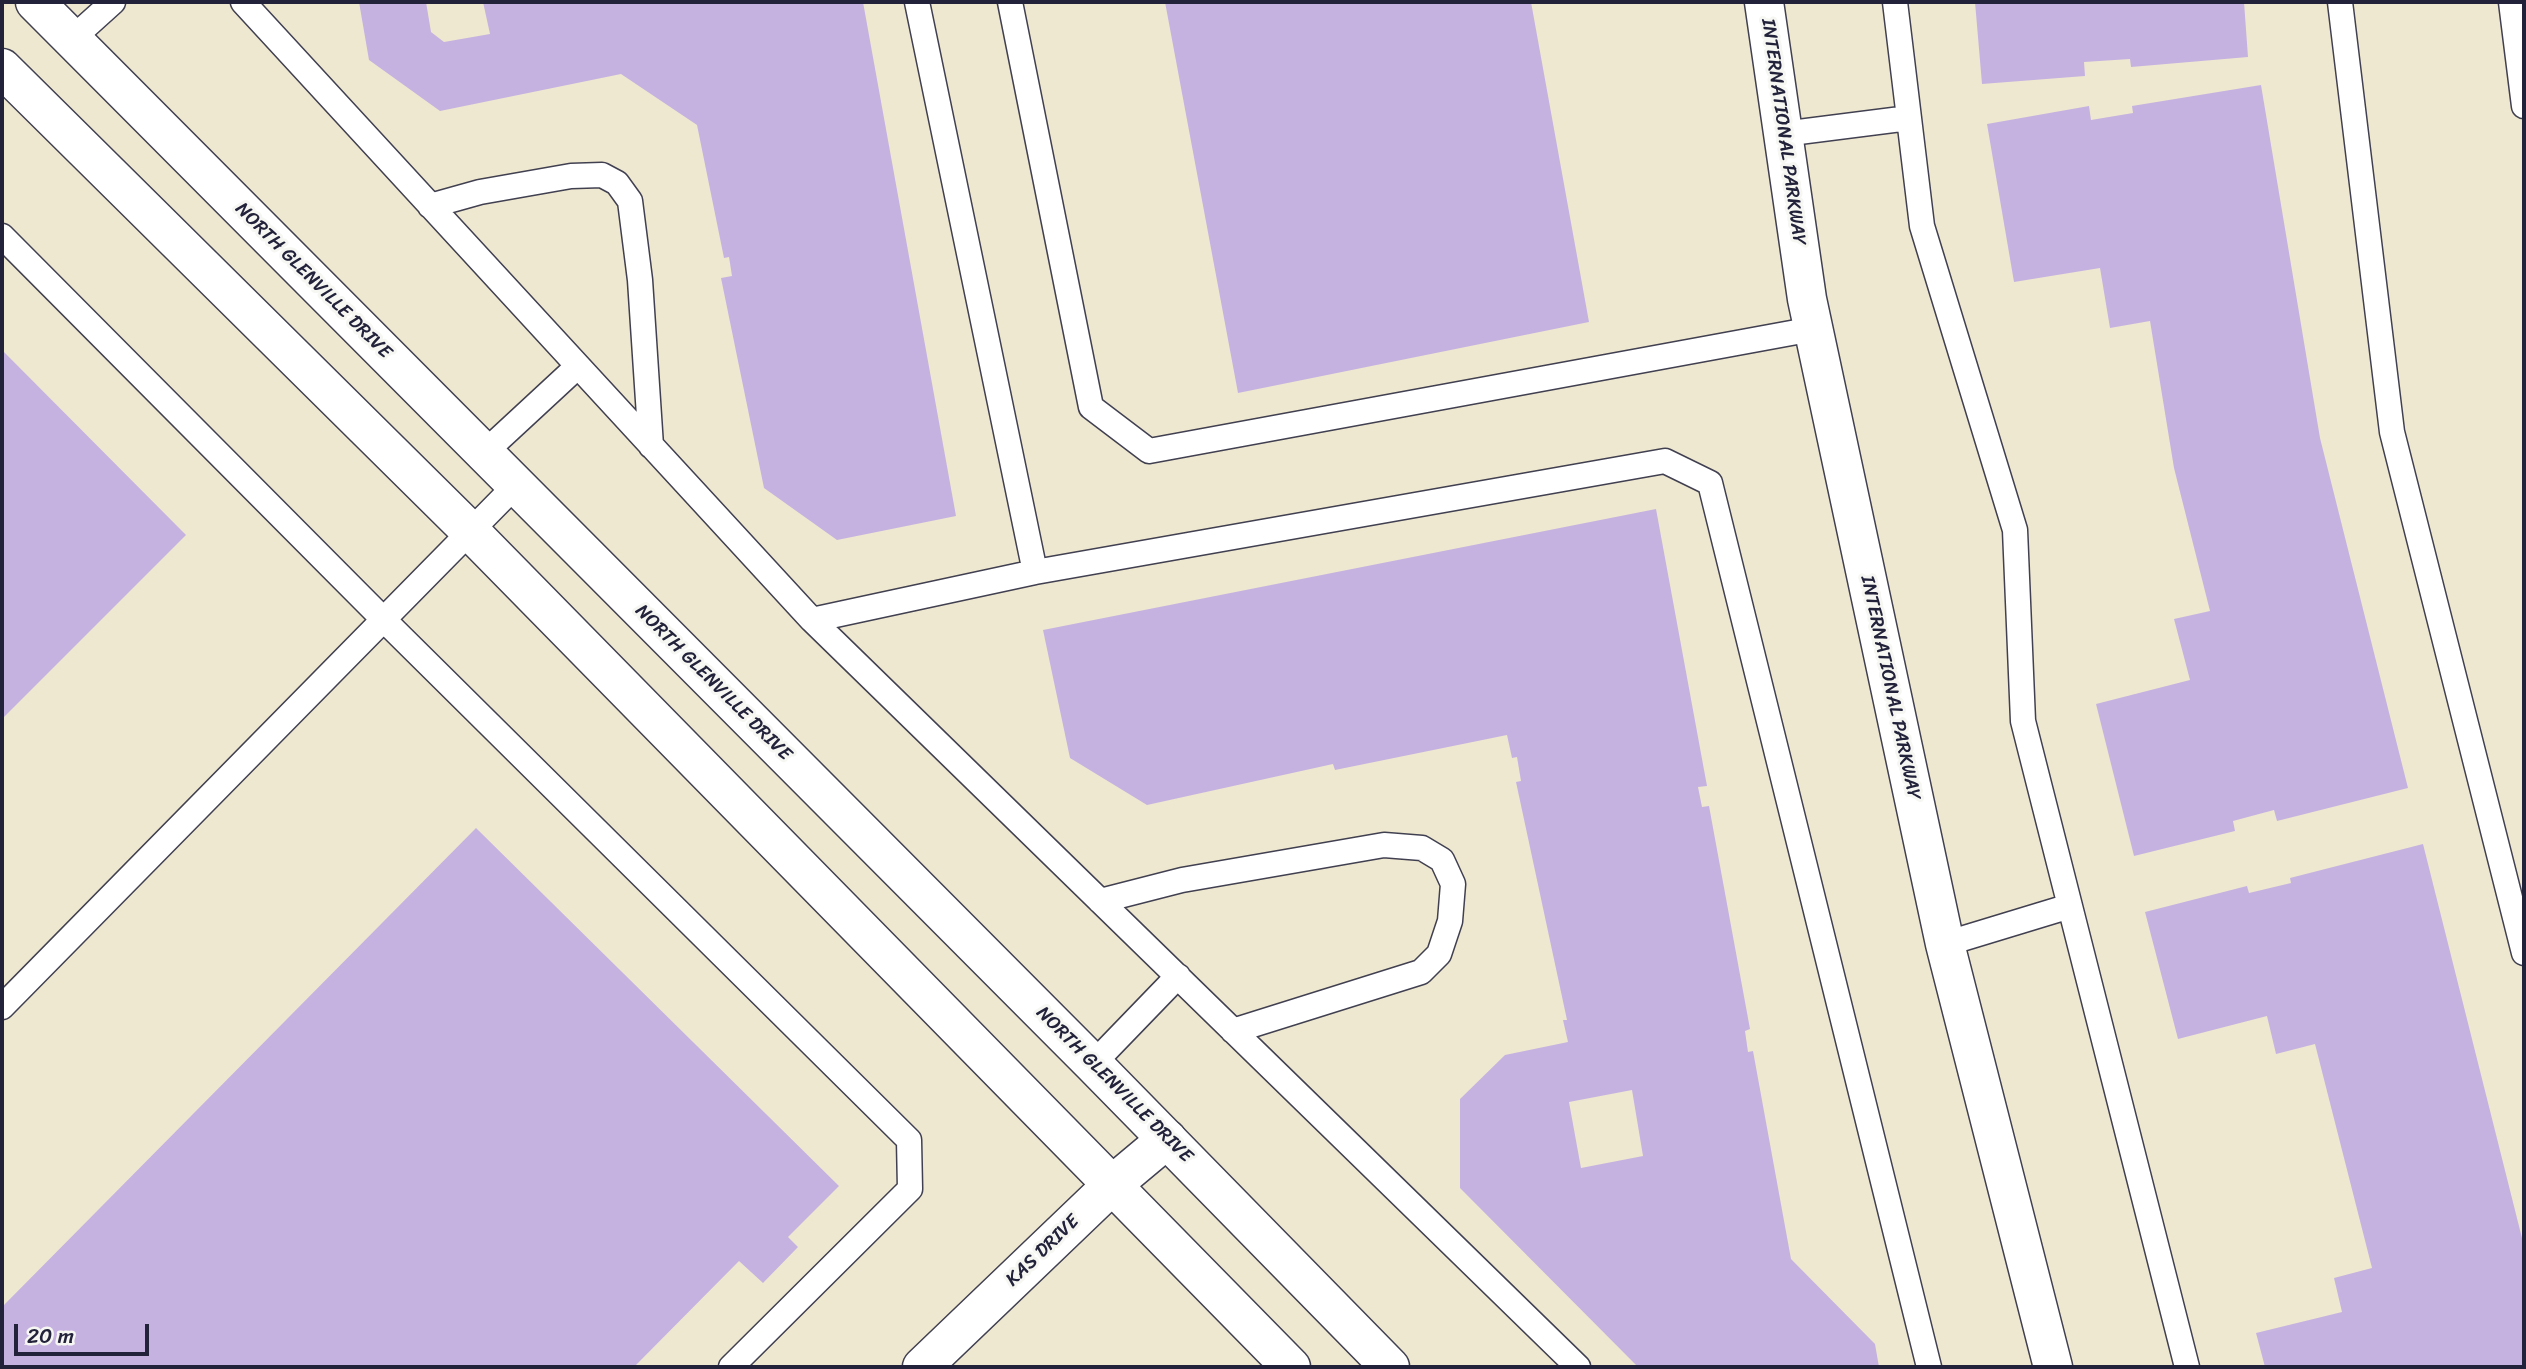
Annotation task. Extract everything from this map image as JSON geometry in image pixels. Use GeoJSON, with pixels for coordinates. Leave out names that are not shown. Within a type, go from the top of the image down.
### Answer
{"type":"FeatureCollection","features":[{"type":"Feature","properties":{"kind":"street","name":"NORTH GLENVILLE DRIVE"},"geometry":{"type":"LineString","coordinates":[[35,2],[1093,1063],[1390,1367]]}},
{"type":"Feature","properties":{"kind":"street","name":"INTERNATIONAL PARKWAY"},"geometry":{"type":"LineString","coordinates":[[1764,2],[1813,329],[1944,944],[2053,1367]]}},
{"type":"Feature","properties":{"kind":"street"},"geometry":{"type":"LineString","coordinates":[[2,68],[470,531],[1292,1367]]}},
{"type":"Feature","properties":{"kind":"street","name":"KAS DRIVE"},"geometry":{"type":"LineString","coordinates":[[922,1367],[1112,1185],[1167,1139]]}},
{"type":"Feature","properties":{"kind":"lane"},"geometry":{"type":"LineString","coordinates":[[72,39],[113,2]]}},
{"type":"Feature","properties":{"kind":"lane"},"geometry":{"type":"LineString","coordinates":[[243,2],[812,620],[1578,1367]]}},
{"type":"Feature","properties":{"kind":"lane"},"geometry":{"type":"LineString","coordinates":[[918,2],[1035,572]]}},
{"type":"Feature","properties":{"kind":"lane"},"geometry":{"type":"LineString","coordinates":[[1010,2],[1091,407],[1149,451],[1813,329]]}},
{"type":"Feature","properties":{"kind":"lane"},"geometry":{"type":"LineString","coordinates":[[1895,2],[1922,226],[2015,530],[2023,721],[2187,1367]]}},
{"type":"Feature","properties":{"kind":"lane"},"geometry":{"type":"LineString","coordinates":[[2340,2],[2392,432],[2524,953]]}},
{"type":"Feature","properties":{"kind":"lane"},"geometry":{"type":"LineString","coordinates":[[2511,2],[2524,106]]}},
{"type":"Feature","properties":{"kind":"lane"},"geometry":{"type":"LineString","coordinates":[[1783,134],[1909,118]]}},
{"type":"Feature","properties":{"kind":"lane"},"geometry":{"type":"LineString","coordinates":[[430,205],[480,192],[571,176],[602,175],[617,184],[630,201],[640,280],[651,446]]}},
{"type":"Feature","properties":{"kind":"lane"},"geometry":{"type":"LineString","coordinates":[[2,236],[383,619],[909,1140],[910,1189],[731,1367]]}},
{"type":"Feature","properties":{"kind":"lane"},"geometry":{"type":"LineString","coordinates":[[484,453],[578,366]]}},
{"type":"Feature","properties":{"kind":"lane"},"geometry":{"type":"LineString","coordinates":[[812,620],[1035,572],[1665,461],[1710,483],[1928,1367]]}},
{"type":"Feature","properties":{"kind":"lane"},"geometry":{"type":"LineString","coordinates":[[2,1007],[516,485]]}},
{"type":"Feature","properties":{"kind":"lane"},"geometry":{"type":"LineString","coordinates":[[1100,901],[1182,880],[1384,845],[1422,848],[1442,860],[1453,884],[1450,921],[1440,954],[1421,972],[1233,1031]]}},
{"type":"Feature","properties":{"kind":"lane"},"geometry":{"type":"LineString","coordinates":[[1944,944],[2070,905]]}},
{"type":"Feature","properties":{"kind":"lane"},"geometry":{"type":"LineString","coordinates":[[1093,1063],[1178,976]]}},
{"type":"Feature","properties":{"kind":"building"},"geometry":{"type":"Polygon","coordinates":[[[359,2],[426,2],[431,32],[444,42],[490,34],[483,2],[863,2],[956,516],[837,540],[764,488],[721,278],[732,276],[729,257],[724,258],[697,125],[621,74],[440,111],[369,60],[359,2]]]}},
{"type":"Feature","properties":{"kind":"building"},"geometry":{"type":"Polygon","coordinates":[[[1165,2],[1531,2],[1589,322],[1238,393],[1165,2]]]}},
{"type":"Feature","properties":{"kind":"building"},"geometry":{"type":"Polygon","coordinates":[[[1975,2],[2244,2],[2248,57],[2131,67],[2130,59],[2084,62],[2085,76],[1982,84],[1975,2]]]}},
{"type":"Feature","properties":{"kind":"building"},"geometry":{"type":"Polygon","coordinates":[[[2261,85],[2320,438],[2408,788],[2277,821],[2274,810],[2233,821],[2235,831],[2134,856],[2096,704],[2190,680],[2174,619],[2210,611],[2174,468],[2150,321],[2110,328],[2100,268],[2014,282],[1987,124],[2089,106],[2091,120],[2133,113],[2132,106],[2261,85]]]}},
{"type":"Feature","properties":{"kind":"building"},"geometry":{"type":"Polygon","coordinates":[[[2,350],[186,535],[2,719],[2,350]]]}},
{"type":"Feature","properties":{"kind":"building"},"geometry":{"type":"Polygon","coordinates":[[[1656,509],[1707,786],[1698,787],[1702,807],[1709,806],[1750,1029],[1745,1031],[1748,1052],[1753,1051],[1791,1259],[1875,1344],[1879,1367],[1638,1367],[1460,1188],[1460,1099],[1505,1055],[1568,1042],[1563,1020],[1567,1020],[1516,782],[1521,781],[1517,757],[1512,758],[1507,735],[1335,770],[1333,764],[1147,805],[1070,758],[1043,630],[1656,509]],[[1632,1090],[1569,1102],[1581,1168],[1643,1156],[1632,1090]]]}},
{"type":"Feature","properties":{"kind":"building"},"geometry":{"type":"Polygon","coordinates":[[[476,828],[839,1186],[788,1237],[798,1247],[763,1283],[739,1261],[634,1367],[2,1367],[2,1307],[476,828]]]}},
{"type":"Feature","properties":{"kind":"building"},"geometry":{"type":"Polygon","coordinates":[[[2423,844],[2524,1246],[2524,1367],[2265,1367],[2256,1333],[2342,1312],[2334,1278],[2372,1268],[2315,1044],[2276,1054],[2267,1016],[2178,1039],[2145,912],[2247,886],[2249,893],[2291,883],[2290,878],[2423,844]]]}}]}
